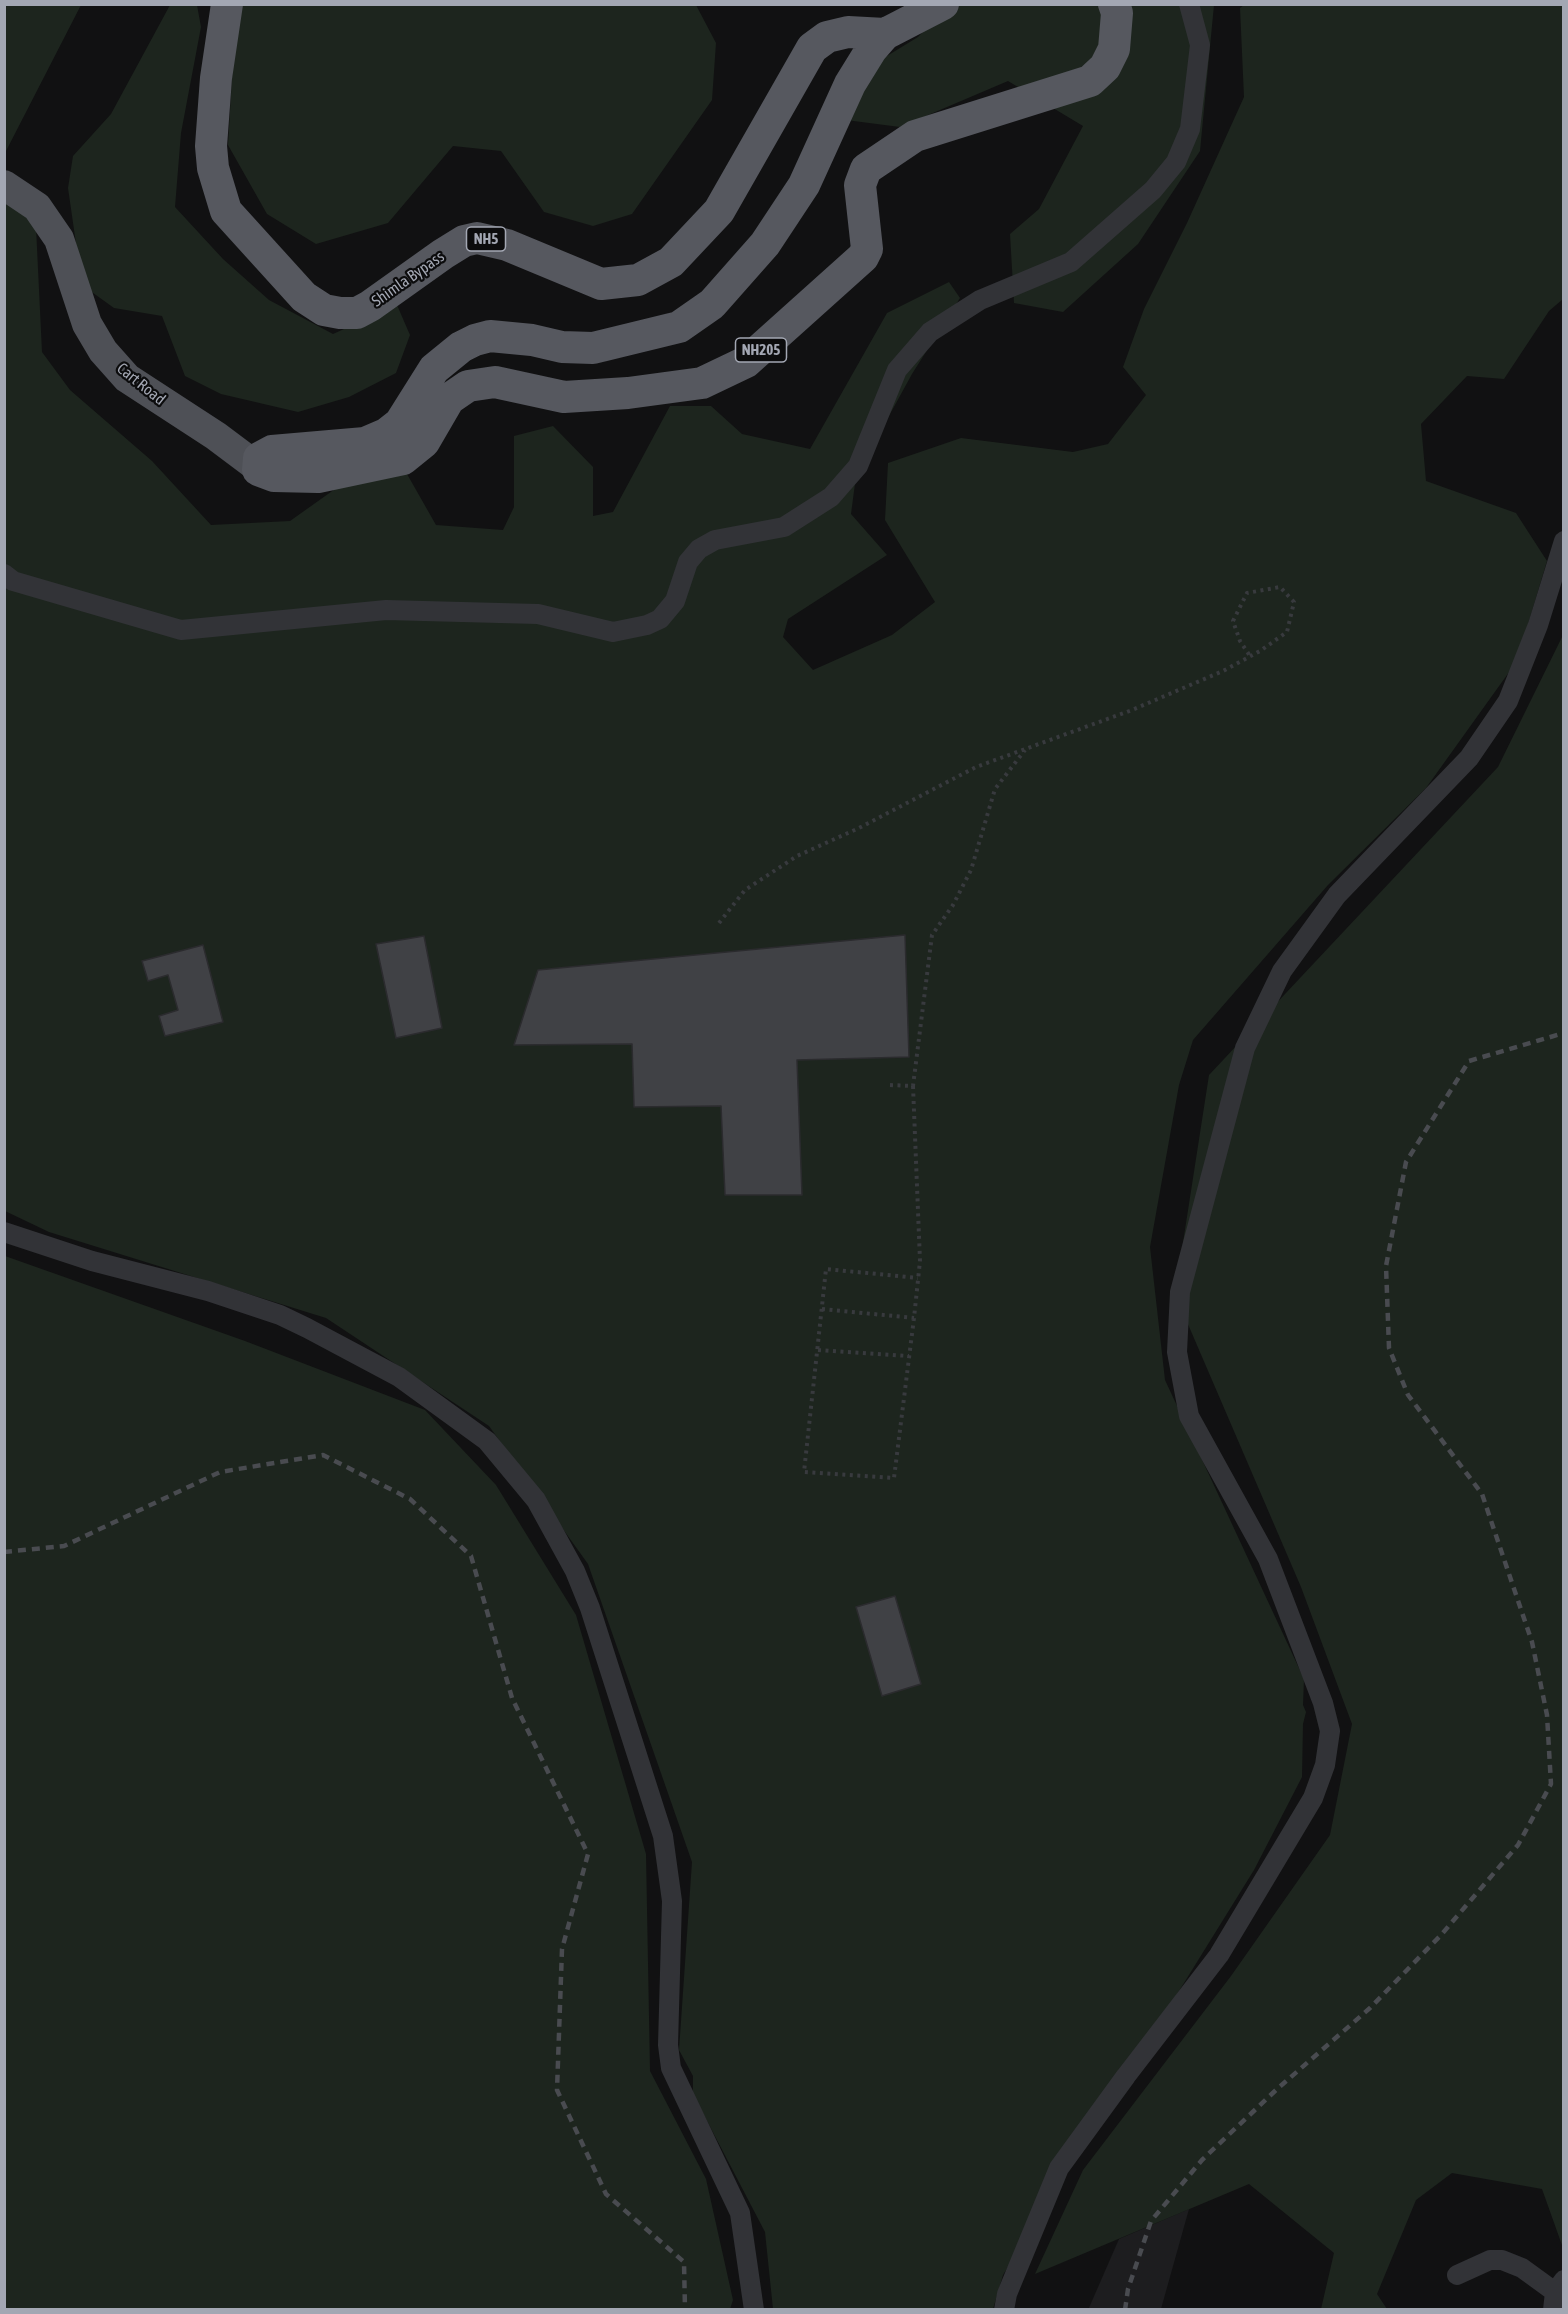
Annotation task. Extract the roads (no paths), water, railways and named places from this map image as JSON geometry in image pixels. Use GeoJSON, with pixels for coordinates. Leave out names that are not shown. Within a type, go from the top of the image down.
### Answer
{"type":"FeatureCollection","features":[{"type":"Feature","properties":{"kind":"highway","name":"Shimla Bypass"},"geometry":{"type":"LineString","coordinates":[[227,4],[216,78],[211,146],[213,168],[226,211],[304,297],[324,310],[340,313],[357,313],[370,306],[443,254],[464,241],[477,238],[507,245],[601,284],[638,280],[671,262],[718,211],[738,182],[812,48],[827,37],[848,32],[885,34]]}},
{"type":"Feature","properties":{"kind":"highway"},"geometry":{"type":"LineString","coordinates":[[256,466],[259,458],[272,452],[365,443],[386,434],[400,423],[434,369],[460,347],[475,340],[490,336],[532,340],[562,347],[593,348],[679,327],[712,304],[765,244],[804,185],[850,84],[885,34],[943,4]]}},
{"type":"Feature","properties":{"kind":"highway","name":"NH205"},"geometry":{"type":"LineString","coordinates":[[256,466],[263,473],[274,476],[318,477],[404,459],[424,442],[449,399],[468,386],[495,382],[564,397],[628,393],[702,383],[746,362],[863,257],[867,249],[860,185],[866,169],[915,136],[1090,81],[1105,67],[1114,49],[1117,13],[1114,4]]}},
{"type":"Feature","properties":{"kind":"main road","name":"Cart Road"},"geometry":{"type":"LineString","coordinates":[[4,184],[37,207],[59,239],[87,324],[103,351],[127,378],[216,436],[256,466]]}},
{"type":"Feature","properties":{"kind":"street"},"geometry":{"type":"LineString","coordinates":[[4,574],[13,581],[181,630],[386,610],[538,614],[613,632],[647,625],[660,619],[675,601],[688,562],[699,549],[715,540],[784,527],[831,497],[858,466],[897,370],[930,332],[980,300],[1071,262],[1159,183],[1176,162],[1190,129],[1200,45],[1189,4]]}},
{"type":"Feature","properties":{"kind":"street"},"geometry":{"type":"LineString","coordinates":[[1004,2310],[1007,2294],[1059,2168],[1220,1954],[1313,1798],[1325,1765],[1330,1731],[1323,1703],[1268,1559],[1189,1416],[1177,1352],[1180,1292],[1245,1048],[1282,971],[1337,896],[1469,758],[1508,700],[1538,625],[1563,541]]}},
{"type":"Feature","properties":{"kind":"street"},"geometry":{"type":"LineString","coordinates":[[4,1232],[84,1258],[219,1294],[280,1315],[307,1328],[399,1377],[487,1441],[536,1500],[574,1571],[590,1608],[663,1836],[672,1901],[668,2034],[671,2068],[740,2213],[754,2310]]}},
{"type":"Feature","properties":{"kind":"street"},"geometry":{"type":"LineString","coordinates":[[1457,2275],[1490,2260],[1502,2260],[1522,2268],[1557,2294]]}},
{"type":"Feature","properties":{"kind":"railway"},"geometry":{"type":"LineString","coordinates":[[1125,2310],[1128,2289],[1151,2221],[1202,2160],[1276,2090],[1370,2008],[1441,1935],[1518,1845],[1551,1784],[1547,1715],[1532,1642],[1482,1494],[1408,1395],[1389,1348],[1386,1266],[1406,1162],[1469,1061],[1564,1033]]}},
{"type":"Feature","properties":{"kind":"railway"},"geometry":{"type":"LineString","coordinates":[[4,1552],[64,1546],[220,1472],[323,1455],[410,1499],[471,1556],[512,1698],[588,1854],[562,1949],[557,2090],[606,2194],[684,2262],[685,2310]]}}]}
